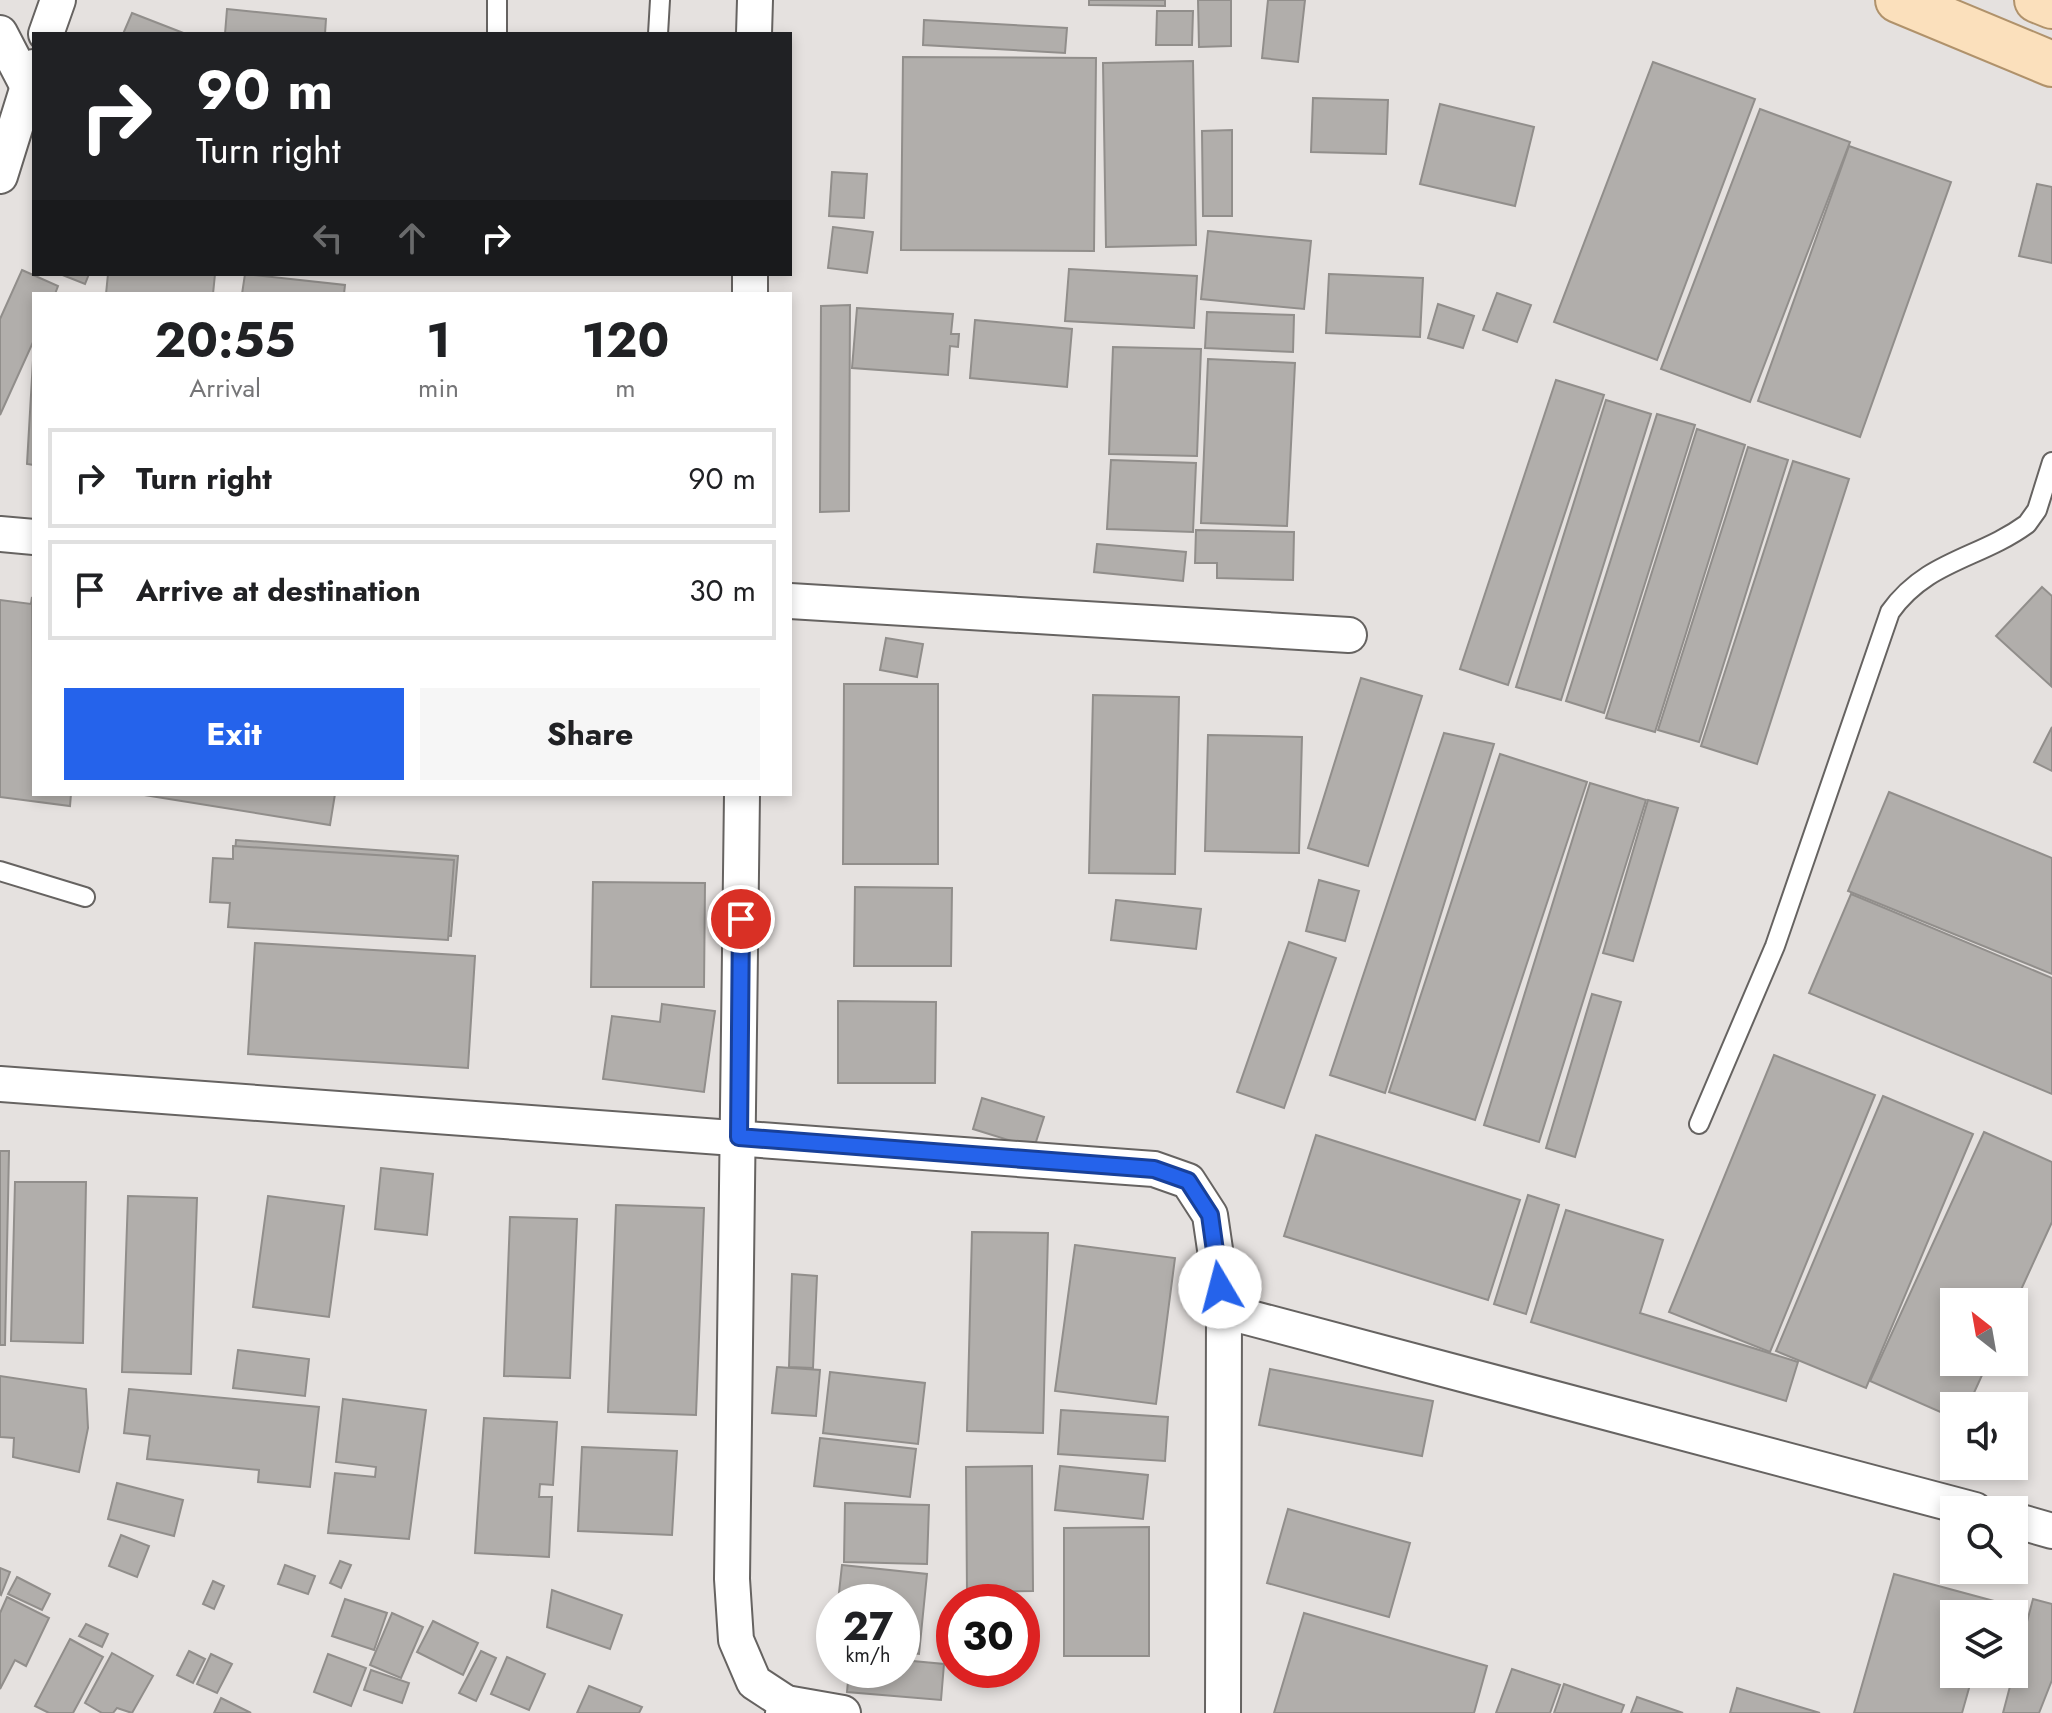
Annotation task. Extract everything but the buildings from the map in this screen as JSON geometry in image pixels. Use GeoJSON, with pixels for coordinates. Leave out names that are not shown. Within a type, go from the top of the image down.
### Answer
{"type":"FeatureCollection","features":[{"type":"Feature","properties":{"kind":"main road"},"geometry":{"type":"LineString","coordinates":[[1898,0],[2052,64]]}},
{"type":"Feature","properties":{"kind":"main road"},"geometry":{"type":"LineString","coordinates":[[2037,0],[2052,6]]}},
{"type":"Feature","properties":{"kind":"street"},"geometry":{"type":"LineString","coordinates":[[47,32],[58,0]]}},
{"type":"Feature","properties":{"kind":"street"},"geometry":{"type":"LineString","coordinates":[[754,32],[755,0]]}},
{"type":"Feature","properties":{"kind":"street"},"geometry":{"type":"LineString","coordinates":[[0,33],[31,76],[0,176]]}},
{"type":"Feature","properties":{"kind":"street"},"geometry":{"type":"LineString","coordinates":[[0,534],[32,537]]}},
{"type":"Feature","properties":{"kind":"street"},"geometry":{"type":"LineString","coordinates":[[792,601],[1349,635]]}},
{"type":"Feature","properties":{"kind":"street"},"geometry":{"type":"LineString","coordinates":[[742,796],[732,1579],[736,1640],[754,1682],[785,1708],[843,1713]]}},
{"type":"Feature","properties":{"kind":"street"},"geometry":{"type":"LineString","coordinates":[[0,1084],[1154,1169],[1188,1181],[1210,1215],[1224,1311],[1223,1713]]}},
{"type":"Feature","properties":{"kind":"street"},"geometry":{"type":"LineString","coordinates":[[1224,1311],[1940,1501]]}},
{"type":"Feature","properties":{"kind":"street"},"geometry":{"type":"LineString","coordinates":[[2028,1522],[2051,1526]]}},
{"type":"Feature","properties":{"kind":"lane"},"geometry":{"type":"LineString","coordinates":[[497,0],[497,32]]}},
{"type":"Feature","properties":{"kind":"lane"},"geometry":{"type":"LineString","coordinates":[[658,32],[660,0]]}},
{"type":"Feature","properties":{"kind":"lane"},"geometry":{"type":"LineString","coordinates":[[1699,1124],[1775,946],[1890,612],[1905,591],[1921,577],[2027,524],[2037,510],[2052,462]]}},
{"type":"Feature","properties":{"kind":"lane"},"geometry":{"type":"LineString","coordinates":[[0,871],[85,897]]}},
{"type":"Feature","properties":{"kind":"route"},"geometry":{"type":"LineString","coordinates":[[741,919],[739,1137],[1154,1169],[1188,1181],[1210,1215],[1220,1287]]}}]}
